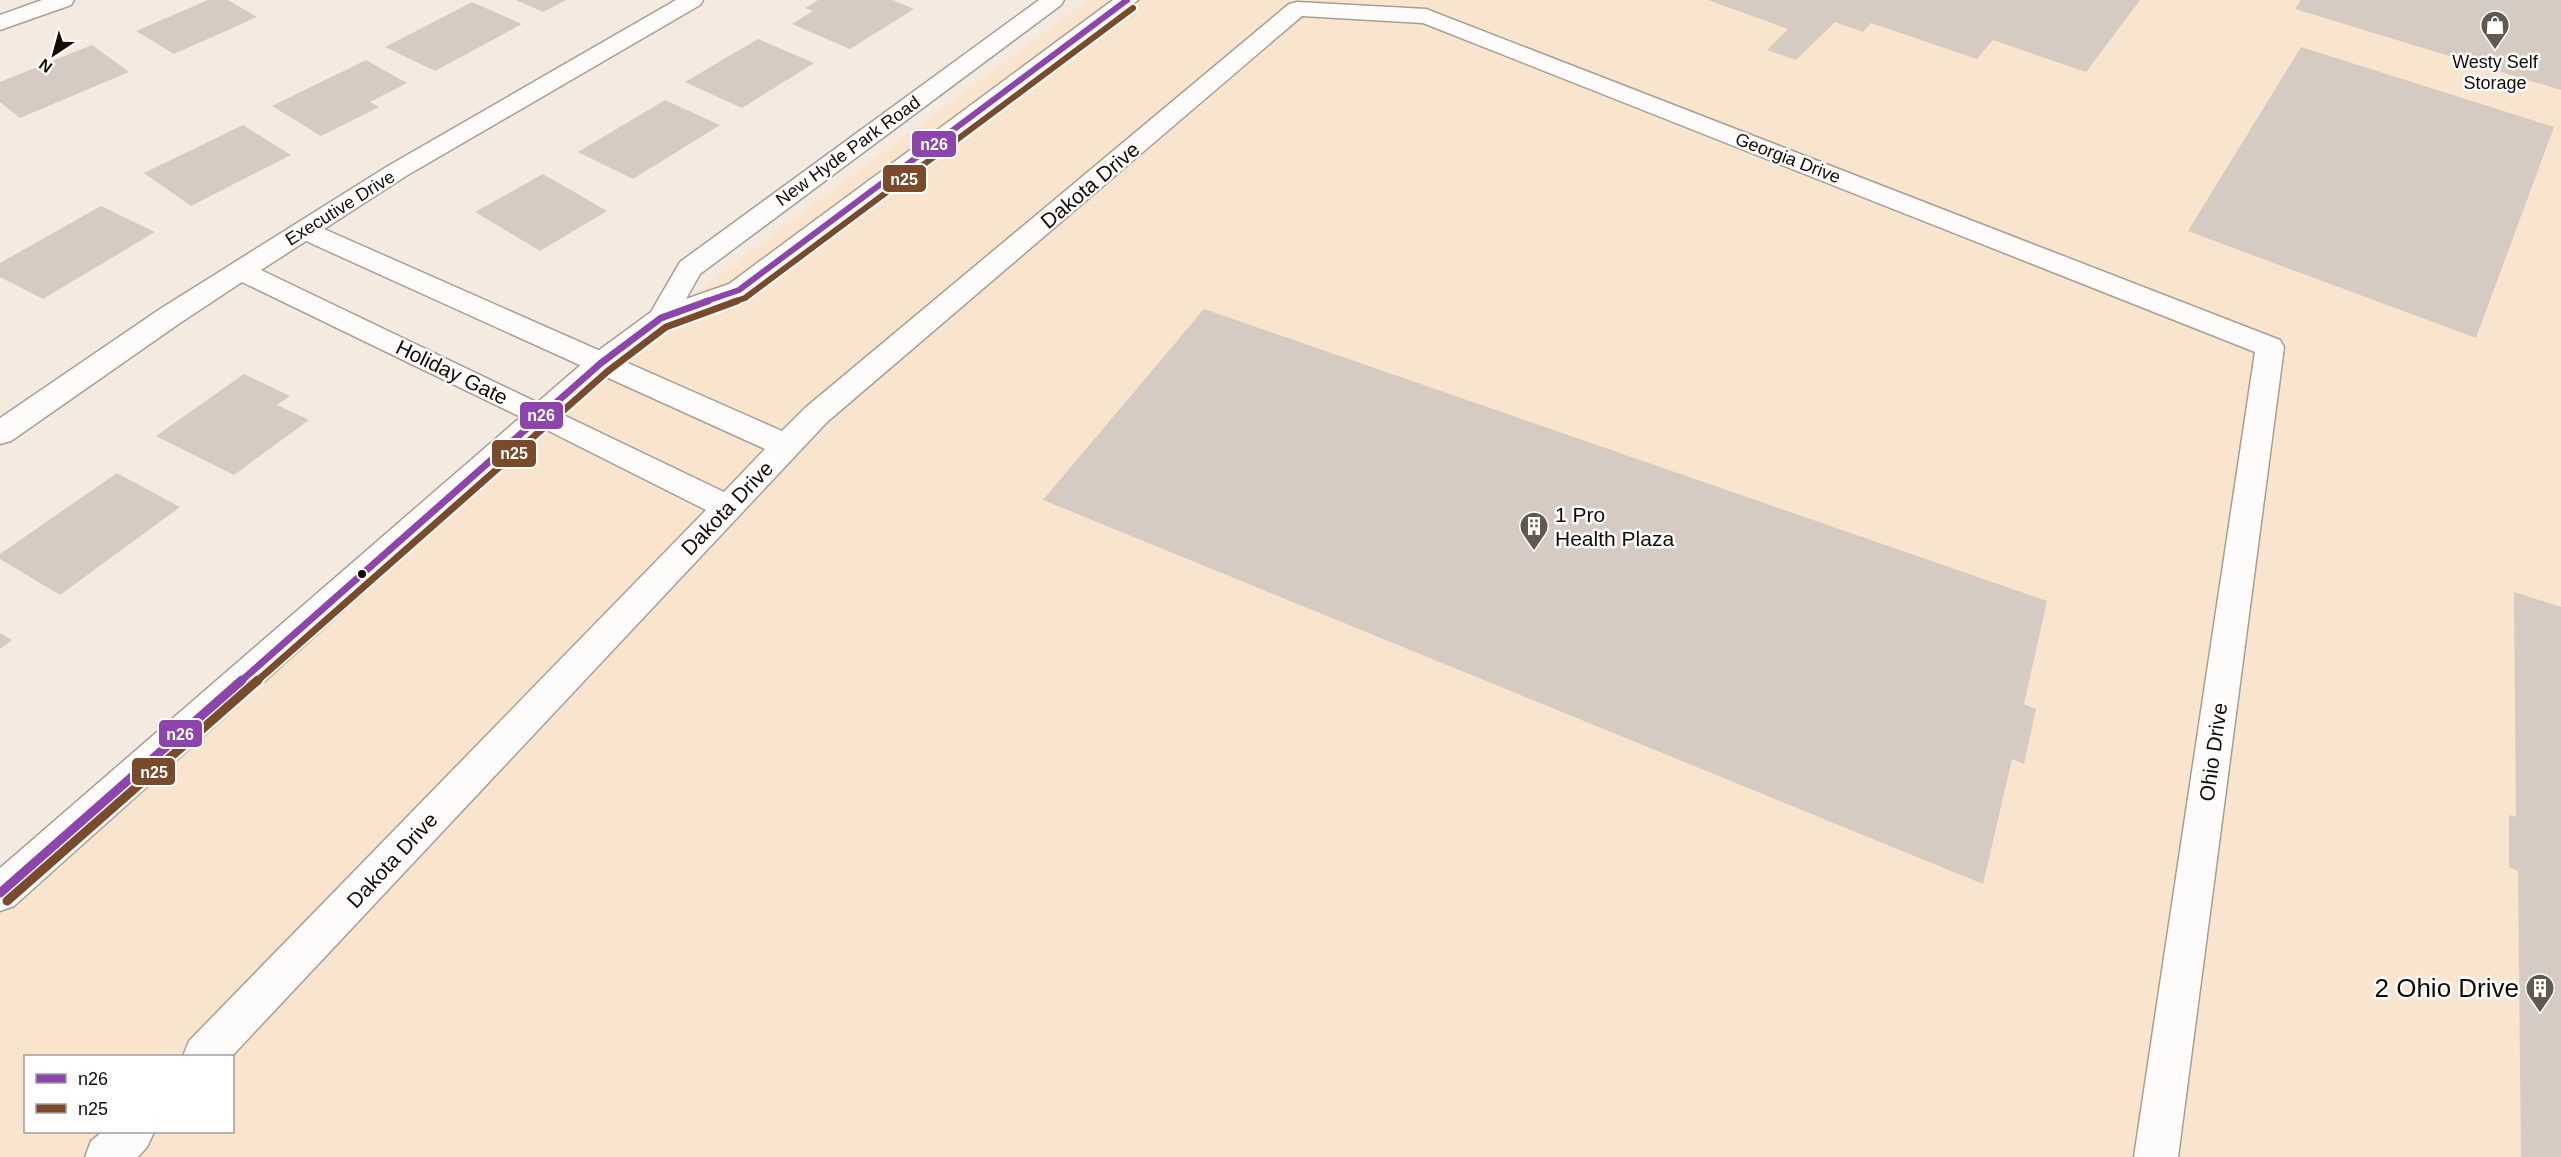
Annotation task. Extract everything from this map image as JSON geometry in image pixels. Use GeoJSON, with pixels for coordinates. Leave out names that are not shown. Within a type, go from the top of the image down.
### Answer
{"type":"FeatureCollection","features":[{"type":"Feature","properties":{"kind":"street"},"geometry":{"type":"LineString","coordinates":[[0,23],[63,0]]}},
{"type":"Feature","properties":{"kind":"street","name":"Executive Drive"},"geometry":{"type":"LineString","coordinates":[[0,433],[170,316],[397,171],[692,0]]}},
{"type":"Feature","properties":{"kind":"street","name":"New Hyde Park Road"},"geometry":{"type":"LineString","coordinates":[[661,318],[690,268],[1053,0]]}},
{"type":"Feature","properties":{"kind":"street","name":"New Hyde Park Road"},"geometry":{"type":"LineString","coordinates":[[0,893],[601,363],[661,318],[739,290],[1127,0]]}},
{"type":"Feature","properties":{"kind":"street","name":"Georgia Drive"},"geometry":{"type":"LineString","coordinates":[[1291,4],[1426,16],[2270,347]]}},
{"type":"Feature","properties":{"kind":"street","name":"Dakota Drive"},"geometry":{"type":"LineString","coordinates":[[205,1055],[816,415],[1291,4]]}},
{"type":"Feature","properties":{"kind":"street"},"geometry":{"type":"LineString","coordinates":[[304,230],[787,446]]}},
{"type":"Feature","properties":{"kind":"street","name":"Holiday Gate"},"geometry":{"type":"LineString","coordinates":[[241,271],[542,415],[727,507]]}},
{"type":"Feature","properties":{"kind":"street","name":"Ohio Drive"},"geometry":{"type":"LineString","coordinates":[[2156,1157],[2270,347]]}},
{"type":"Feature","properties":{"kind":"street"},"geometry":{"type":"LineString","coordinates":[[106,1157],[130,1133]]}},
{"type":"Feature","properties":{"kind":"shaded area"},"geometry":{"type":"Polygon","coordinates":[[[1088,0],[2561,0],[2561,1157],[0,1157],[0,893],[661,318],[1088,0]]]}},
{"type":"Feature","properties":{"kind":"building"},"geometry":{"type":"Polygon","coordinates":[[[208,0],[228,0],[257,17],[174,54],[136,31],[208,0]]]}},
{"type":"Feature","properties":{"kind":"building"},"geometry":{"type":"Polygon","coordinates":[[[516,0],[566,0],[543,12],[516,0]]]}},
{"type":"Feature","properties":{"kind":"building"},"geometry":{"type":"Polygon","coordinates":[[[818,0],[892,0],[914,9],[850,49],[792,24],[813,11],[805,8],[818,0]]]}},
{"type":"Feature","properties":{"kind":"building"},"geometry":{"type":"Polygon","coordinates":[[[1708,0],[2140,0],[2086,72],[1993,40],[1977,59],[1871,23],[1863,32],[1835,22],[1796,60],[1767,50],[1788,29],[1708,0]]]}},
{"type":"Feature","properties":{"kind":"building","name":"Westy Self Storage"},"geometry":{"type":"Polygon","coordinates":[[[2301,0],[2561,0],[2561,90],[2295,9],[2301,0]]]}},
{"type":"Feature","properties":{"kind":"building"},"geometry":{"type":"Polygon","coordinates":[[[472,2],[522,24],[435,71],[385,47],[472,2]]]}},
{"type":"Feature","properties":{"kind":"building"},"geometry":{"type":"Polygon","coordinates":[[[758,39],[814,63],[742,108],[685,82],[758,39]]]}},
{"type":"Feature","properties":{"kind":"building"},"geometry":{"type":"Polygon","coordinates":[[[92,45],[129,72],[20,118],[0,102],[0,82],[92,45]]]}},
{"type":"Feature","properties":{"kind":"building"},"geometry":{"type":"Polygon","coordinates":[[[2301,47],[2554,127],[2476,338],[2188,231],[2301,47]]]}},
{"type":"Feature","properties":{"kind":"building"},"geometry":{"type":"Polygon","coordinates":[[[366,60],[407,83],[370,102],[379,107],[321,136],[272,106],[366,60]]]}},
{"type":"Feature","properties":{"kind":"building"},"geometry":{"type":"Polygon","coordinates":[[[665,100],[720,125],[633,179],[578,152],[665,100]]]}},
{"type":"Feature","properties":{"kind":"building"},"geometry":{"type":"Polygon","coordinates":[[[243,125],[291,155],[191,206],[144,173],[243,125]]]}},
{"type":"Feature","properties":{"kind":"building"},"geometry":{"type":"Polygon","coordinates":[[[543,174],[607,211],[540,251],[475,212],[543,174]]]}},
{"type":"Feature","properties":{"kind":"building"},"geometry":{"type":"Polygon","coordinates":[[[101,206],[155,232],[43,299],[0,277],[0,263],[101,206]]]}},
{"type":"Feature","properties":{"kind":"building","name":"1 Pro Health Plaza"},"geometry":{"type":"Polygon","coordinates":[[[1204,309],[2047,601],[2024,704],[2036,709],[2024,764],[2012,759],[1983,884],[1043,500],[1204,309]]]}},
{"type":"Feature","properties":{"kind":"building"},"geometry":{"type":"Polygon","coordinates":[[[244,374],[290,396],[277,405],[309,420],[234,475],[156,436],[244,374]]]}},
{"type":"Feature","properties":{"kind":"building"},"geometry":{"type":"Polygon","coordinates":[[[117,473],[180,507],[60,595],[0,559],[0,554],[117,473]]]}},
{"type":"Feature","properties":{"kind":"building","name":"2 Ohio Drive"},"geometry":{"type":"Polygon","coordinates":[[[2514,592],[2561,607],[2561,1157],[2521,1157],[2518,871],[2509,867],[2509,815],[2516,817],[2514,592]]]}},
{"type":"Feature","properties":{"kind":"building"},"geometry":{"type":"Polygon","coordinates":[[[0,633],[12,640],[0,649],[0,633]]]}},
{"type":"Feature","properties":{"kind":"transit line","name":"n26"},"geometry":{"type":"LineString","coordinates":[[0,893],[601,363],[661,318],[739,290],[1127,0]]}},
{"type":"Feature","properties":{"kind":"transit line","name":"n25"},"geometry":{"type":"LineString","coordinates":[[7,901],[608,371],[666,327],[745,298],[1133,8]]}},
{"type":"Feature","properties":{"kind":"place","name":"Westy Self Storage"},"geometry":{"type":"Point","coordinates":[2495,50]}},
{"type":"Feature","properties":{"kind":"place","name":"1 Pro Health Plaza"},"geometry":{"type":"Point","coordinates":[1534,552]}},
{"type":"Feature","properties":{"kind":"place","name":"2 Ohio Drive"},"geometry":{"type":"Point","coordinates":[2540,1014]}}]}
